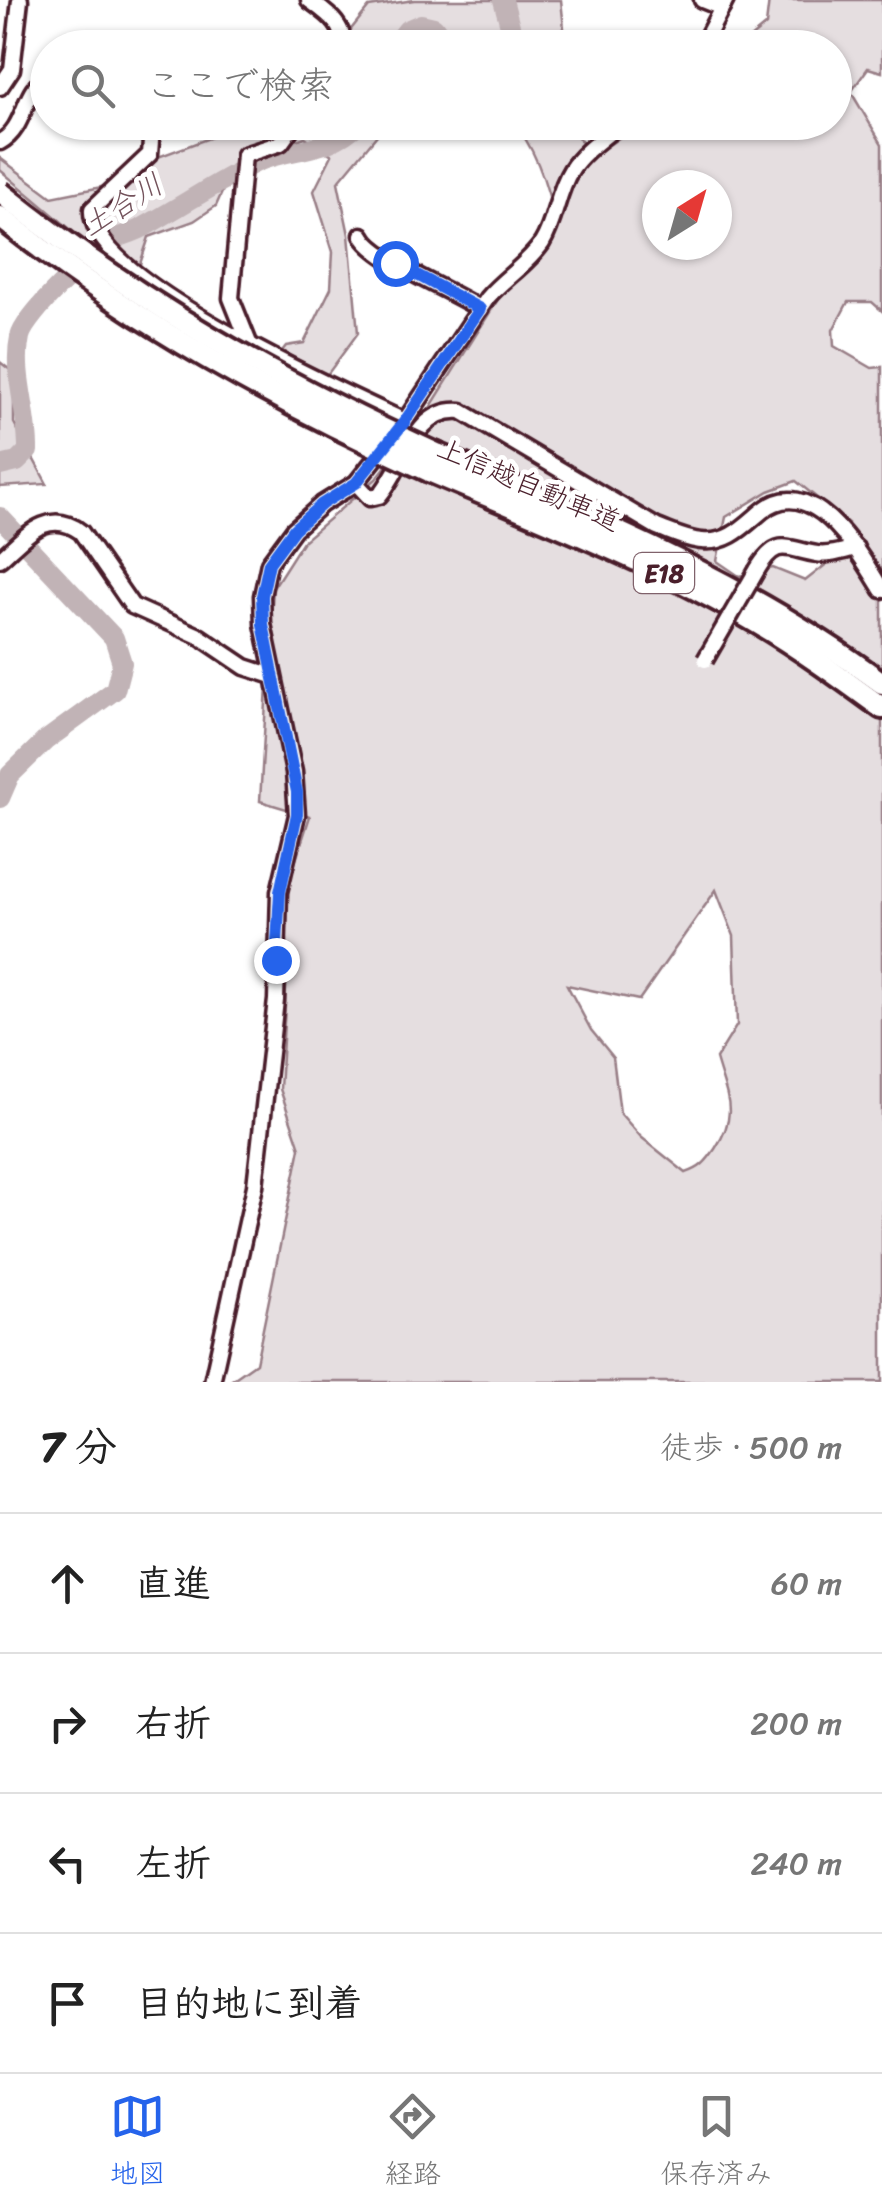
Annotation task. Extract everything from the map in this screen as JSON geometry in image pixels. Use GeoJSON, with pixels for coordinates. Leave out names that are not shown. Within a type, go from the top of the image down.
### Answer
{"type":"FeatureCollection","features":[{"type":"Feature","properties":{"kind":"highway","name":"上信越自動車道"},"geometry":{"type":"LineString","coordinates":[[0,192],[84,257],[228,350],[433,462],[709,596],[794,646],[882,708]]}},
{"type":"Feature","properties":{"kind":"highway","name":"上信越自動車道"},"geometry":{"type":"LineString","coordinates":[[0,217],[119,305],[219,367],[317,419],[618,530],[718,579],[806,630],[882,683]]}},
{"type":"Feature","properties":{"kind":"street"},"geometry":{"type":"LineString","coordinates":[[0,86],[12,69],[20,0]]}},
{"type":"Feature","properties":{"kind":"street"},"geometry":{"type":"LineString","coordinates":[[310,0],[342,30]]}},
{"type":"Feature","properties":{"kind":"street"},"geometry":{"type":"LineString","coordinates":[[702,0],[724,4],[710,30]]}},
{"type":"Feature","properties":{"kind":"street"},"geometry":{"type":"LineString","coordinates":[[0,142],[20,124],[30,96]]}},
{"type":"Feature","properties":{"kind":"street"},"geometry":{"type":"LineString","coordinates":[[150,140],[150,154],[92,210],[94,230],[124,266],[249,344],[405,421]]}},
{"type":"Feature","properties":{"kind":"street"},"geometry":{"type":"LineString","coordinates":[[249,344],[231,298],[244,155],[283,140]]}},
{"type":"Feature","properties":{"kind":"street"},"geometry":{"type":"LineString","coordinates":[[212,1382],[255,1186],[276,1000],[280,892],[297,814],[297,792],[263,624],[262,596],[269,563],[294,529],[322,504],[356,483],[405,421],[480,309],[542,242],[553,223],[571,169],[602,140]]}},
{"type":"Feature","properties":{"kind":"street"},"geometry":{"type":"LineString","coordinates":[[362,235],[366,244],[395,263],[480,309]]}},
{"type":"Feature","properties":{"kind":"street"},"geometry":{"type":"LineString","coordinates":[[356,483],[370,498],[379,496],[423,424],[434,415],[461,411],[657,527],[704,542],[729,537],[780,500],[798,500],[816,507],[856,548],[882,590]]}},
{"type":"Feature","properties":{"kind":"street"},"geometry":{"type":"LineString","coordinates":[[0,558],[39,524],[58,521],[73,526],[132,606],[199,636],[245,667],[272,676]]}},
{"type":"Feature","properties":{"kind":"street"},"geometry":{"type":"LineString","coordinates":[[704,660],[766,554],[790,545],[820,555],[856,548]]}},
{"type":"Feature","properties":{"kind":"shaded area"},"geometry":{"type":"Polygon","coordinates":[[[414,0],[561,0],[564,30],[350,30],[369,7],[414,0]]]}},
{"type":"Feature","properties":{"kind":"shaded area"},"geometry":{"type":"Polygon","coordinates":[[[769,0],[882,0],[882,72],[868,68],[852,91],[852,30],[760,30],[766,25],[769,0]]]}},
{"type":"Feature","properties":{"kind":"shaded area"},"geometry":{"type":"Polygon","coordinates":[[[852,94],[882,144],[882,311],[872,302],[848,302],[833,330],[834,346],[872,368],[882,367],[882,1382],[229,1382],[256,1363],[300,1148],[280,1089],[288,956],[284,897],[310,816],[260,801],[273,588],[303,541],[376,479],[425,416],[502,293],[557,230],[547,188],[525,140],[580,140],[599,152],[616,140],[852,140],[852,94]],[[796,481],[769,491],[726,517],[717,561],[739,576],[773,568],[805,581],[828,563],[848,523],[796,481]],[[716,890],[639,1000],[567,985],[591,1030],[613,1057],[620,1113],[641,1137],[686,1173],[712,1154],[727,1125],[729,1105],[716,1059],[737,1025],[734,936],[716,890]]]}},
{"type":"Feature","properties":{"kind":"shaded area"},"geometry":{"type":"Polygon","coordinates":[[[204,140],[297,140],[235,163],[216,206],[194,221],[149,237],[139,267],[113,265],[0,170],[0,158],[52,197],[136,180],[158,157],[204,140]]]}},
{"type":"Feature","properties":{"kind":"shaded area"},"geometry":{"type":"Polygon","coordinates":[[[310,140],[373,140],[338,182],[349,235],[358,333],[327,375],[282,351],[286,346],[304,343],[331,288],[333,252],[314,191],[332,155],[310,140]]]}},
{"type":"Feature","properties":{"kind":"shaded area"},"geometry":{"type":"Polygon","coordinates":[[[0,362],[14,373],[14,423],[47,484],[0,487],[0,362]]]}},
{"type":"Feature","properties":{"kind":"waterway","name":"土合川"},"geometry":{"type":"LineString","coordinates":[[503,0],[511,30]]}},
{"type":"Feature","properties":{"kind":"waterway","name":"土合川"},"geometry":{"type":"LineString","coordinates":[[407,30],[421,24],[436,30]]}},
{"type":"Feature","properties":{"kind":"waterway","name":"土合川"},"geometry":{"type":"LineString","coordinates":[[0,466],[17,462],[28,451],[18,365],[20,337],[46,299],[76,269],[114,239],[142,228],[255,163],[334,140]]}},
{"type":"Feature","properties":{"kind":"waterway","name":"土合川"},"geometry":{"type":"LineString","coordinates":[[0,517],[114,638],[122,663],[115,690],[45,741],[10,775],[0,798]]}},
{"type":"Feature","properties":{"kind":"route"},"geometry":{"type":"LineString","coordinates":[[276,960],[280,892],[297,814],[297,792],[263,624],[262,596],[269,563],[294,529],[322,504],[356,483],[405,421],[480,309],[395,263]]}}]}
